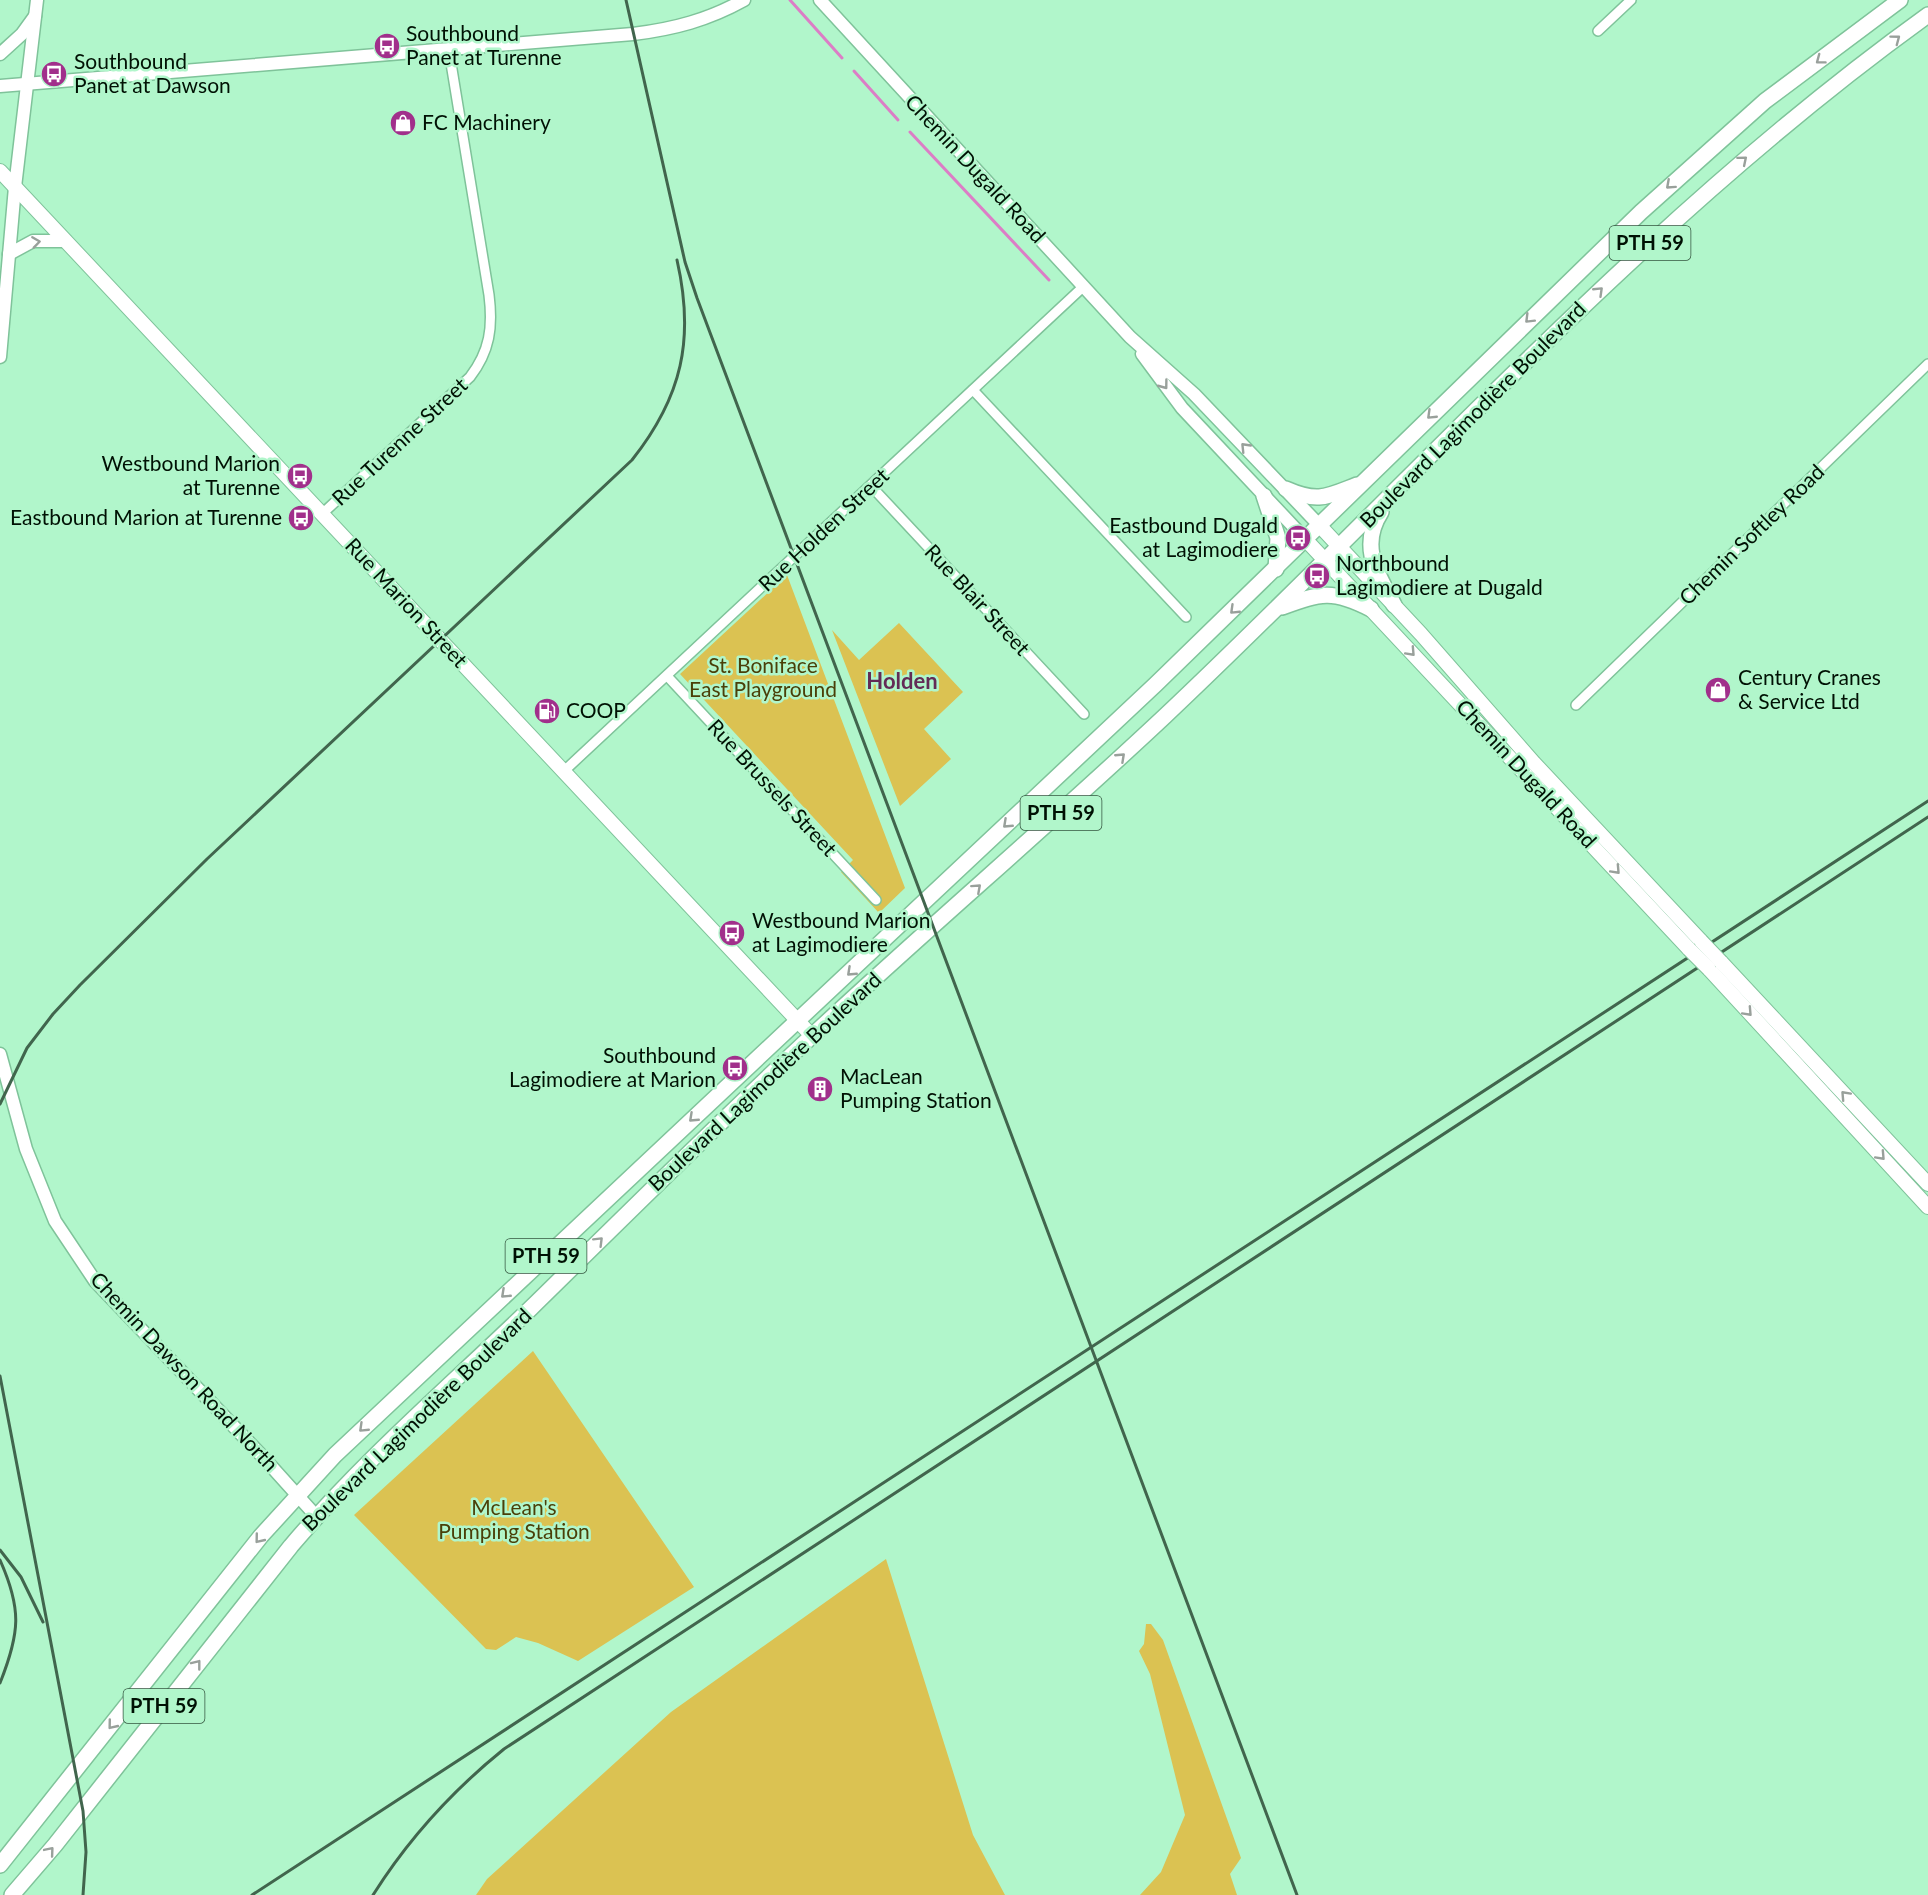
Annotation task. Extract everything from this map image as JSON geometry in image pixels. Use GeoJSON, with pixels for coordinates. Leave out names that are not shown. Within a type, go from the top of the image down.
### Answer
{"type":"FeatureCollection","features":[{"type":"Feature","properties":{"kind":"main road","name":"Boulevard Lagimodière Boulevard"},"geometry":{"type":"LineString","coordinates":[[0,1865],[297,1494],[365,1425],[798,1021],[1276,569],[1599,251],[1765,101],[1900,0]]}},
{"type":"Feature","properties":{"kind":"main road","name":"Boulevard Lagimodière Boulevard"},"geometry":{"type":"LineString","coordinates":[[12,1895],[316,1516],[812,1036],[1045,827],[1276,609],[1664,229],[1772,135],[1928,15]]}},
{"type":"Feature","properties":{"kind":"main road","name":"Rue Marion Street"},"geometry":{"type":"LineString","coordinates":[[0,171],[812,1036]]}},
{"type":"Feature","properties":{"kind":"main road"},"geometry":{"type":"LineString","coordinates":[[1286,489],[1304,497],[1327,498],[1363,483]]}},
{"type":"Feature","properties":{"kind":"main road"},"geometry":{"type":"LineString","coordinates":[[1393,494],[1376,520],[1369,544],[1375,568],[1394,605]]}},
{"type":"Feature","properties":{"kind":"main road"},"geometry":{"type":"LineString","coordinates":[[1264,496],[1278,538],[1276,569]]}},
{"type":"Feature","properties":{"kind":"main road","name":"Chemin Dugald Road"},"geometry":{"type":"LineString","coordinates":[[1320,526],[1394,605],[1695,945]]}},
{"type":"Feature","properties":{"kind":"main road","name":"Chemin Dugald Road"},"geometry":{"type":"LineString","coordinates":[[1306,540],[1928,1184]]}},
{"type":"Feature","properties":{"kind":"main road"},"geometry":{"type":"LineString","coordinates":[[1276,609],[1312,596],[1332,594],[1350,598],[1371,609]]}},
{"type":"Feature","properties":{"kind":"main road","name":"Chemin Dugald Road"},"geometry":{"type":"LineString","coordinates":[[1715,965],[1928,1207]]}},
{"type":"Feature","properties":{"kind":"street"},"geometry":{"type":"LineString","coordinates":[[0,357],[15,187],[37,0]]}},
{"type":"Feature","properties":{"kind":"street"},"geometry":{"type":"LineString","coordinates":[[0,86],[449,51],[678,28],[721,13],[744,0]]}},
{"type":"Feature","properties":{"kind":"street","name":"Chemin Dugald Road"},"geometry":{"type":"LineString","coordinates":[[820,0],[1130,337],[1182,408],[1306,540]]}},
{"type":"Feature","properties":{"kind":"street"},"geometry":{"type":"LineString","coordinates":[[1598,31],[1631,0]]}},
{"type":"Feature","properties":{"kind":"street"},"geometry":{"type":"LineString","coordinates":[[0,54],[22,34],[36,15]]}},
{"type":"Feature","properties":{"kind":"street","name":"Rue Turenne Street"},"geometry":{"type":"LineString","coordinates":[[322,514],[470,377],[481,362],[489,340],[492,320],[489,296],[449,51]]}},
{"type":"Feature","properties":{"kind":"street"},"geometry":{"type":"LineString","coordinates":[[9,254],[33,241],[66,241]]}},
{"type":"Feature","properties":{"kind":"street","name":"Rue Holden Street"},"geometry":{"type":"LineString","coordinates":[[563,772],[1084,286]]}},
{"type":"Feature","properties":{"kind":"street","name":"Chemin Dugald Road"},"geometry":{"type":"LineString","coordinates":[[1130,337],[1194,394],[1320,526]]}},
{"type":"Feature","properties":{"kind":"street","name":"Chemin Softley Road"},"geometry":{"type":"LineString","coordinates":[[1576,705],[1928,364]]}},
{"type":"Feature","properties":{"kind":"street"},"geometry":{"type":"LineString","coordinates":[[973,390],[1186,617]]}},
{"type":"Feature","properties":{"kind":"street","name":"Rue Blair Street"},"geometry":{"type":"LineString","coordinates":[[871,486],[1084,714]]}},
{"type":"Feature","properties":{"kind":"street","name":"Rue Brussels Street"},"geometry":{"type":"LineString","coordinates":[[668,676],[876,900]]}},
{"type":"Feature","properties":{"kind":"street","name":"Chemin Dawson Road North"},"geometry":{"type":"LineString","coordinates":[[0,1054],[26,1149],[55,1221],[95,1281],[316,1516]]}},
{"type":"Feature","properties":{"kind":"green space","name":"St. Boniface East Playground"},"geometry":{"type":"Polygon","coordinates":[[[787,575],[905,888],[879,913],[841,872],[853,860],[680,674],[787,575]]]}},
{"type":"Feature","properties":{"kind":"green space"},"geometry":{"type":"Polygon","coordinates":[[[899,623],[963,692],[924,729],[951,759],[900,806],[832,630],[859,660],[899,623]]]}},
{"type":"Feature","properties":{"kind":"green space","name":"McLean's Pumping Station"},"geometry":{"type":"Polygon","coordinates":[[[533,1351],[694,1587],[578,1661],[538,1643],[516,1637],[496,1650],[486,1649],[354,1515],[533,1351]]]}},
{"type":"Feature","properties":{"kind":"green space"},"geometry":{"type":"Polygon","coordinates":[[[886,1559],[973,1835],[1005,1895],[476,1895],[487,1879],[671,1712],[886,1559]]]}},
{"type":"Feature","properties":{"kind":"green space"},"geometry":{"type":"Polygon","coordinates":[[[1146,1624],[1151,1624],[1163,1640],[1241,1858],[1230,1874],[1237,1895],[1140,1895],[1161,1872],[1185,1815],[1150,1674],[1139,1651],[1144,1644],[1146,1624]]]}},
{"type":"Feature","properties":{"kind":"waterway"},"geometry":{"type":"LineString","coordinates":[[790,0],[842,58]]}},
{"type":"Feature","properties":{"kind":"waterway"},"geometry":{"type":"LineString","coordinates":[[854,71],[898,120]]}},
{"type":"Feature","properties":{"kind":"waterway"},"geometry":{"type":"LineString","coordinates":[[910,132],[1049,280]]}},
{"type":"Feature","properties":{"kind":"railway"},"geometry":{"type":"LineString","coordinates":[[626,0],[685,262],[697,298],[1297,1895]]}},
{"type":"Feature","properties":{"kind":"railway"},"geometry":{"type":"LineString","coordinates":[[0,1104],[27,1048],[53,1014],[80,985],[207,859],[632,460],[663,413],[680,366],[685,316],[677,260]]}},
{"type":"Feature","properties":{"kind":"railway"},"geometry":{"type":"LineString","coordinates":[[252,1895],[1928,801]]}},
{"type":"Feature","properties":{"kind":"railway"},"geometry":{"type":"LineString","coordinates":[[373,1895],[401,1854],[433,1816],[504,1749],[1928,817]]}},
{"type":"Feature","properties":{"kind":"railway"},"geometry":{"type":"LineString","coordinates":[[0,1376],[83,1811],[86,1852],[83,1895]]}},
{"type":"Feature","properties":{"kind":"railway"},"geometry":{"type":"LineString","coordinates":[[0,1550],[21,1577],[43,1622]]}},
{"type":"Feature","properties":{"kind":"railway"},"geometry":{"type":"LineString","coordinates":[[0,1560],[12,1593],[16,1621],[12,1650],[0,1683]]}},
{"type":"Feature","properties":{"kind":"place","name":"Southbound Panet at Turenne"},"geometry":{"type":"Point","coordinates":[387,46]}},
{"type":"Feature","properties":{"kind":"place","name":"Southbound Panet at Dawson"},"geometry":{"type":"Point","coordinates":[54,74]}},
{"type":"Feature","properties":{"kind":"place","name":"FC Machinery"},"geometry":{"type":"Point","coordinates":[403,123]}},
{"type":"Feature","properties":{"kind":"place","name":"Westbound Marion at Turenne"},"geometry":{"type":"Point","coordinates":[300,476]}},
{"type":"Feature","properties":{"kind":"place","name":"Eastbound Marion at Turenne"},"geometry":{"type":"Point","coordinates":[301,518]}},
{"type":"Feature","properties":{"kind":"place","name":"Eastbound Dugald at Lagimodiere"},"geometry":{"type":"Point","coordinates":[1298,538]}},
{"type":"Feature","properties":{"kind":"place","name":"Northbound Lagimodiere at Dugald"},"geometry":{"type":"Point","coordinates":[1317,576]}},
{"type":"Feature","properties":{"kind":"place","name":"Century Cranes & Service Ltd"},"geometry":{"type":"Point","coordinates":[1718,690]}},
{"type":"Feature","properties":{"kind":"place","name":"COOP"},"geometry":{"type":"Point","coordinates":[547,711]}},
{"type":"Feature","properties":{"kind":"place","name":"Westbound Marion at Lagimodiere"},"geometry":{"type":"Point","coordinates":[732,933]}},
{"type":"Feature","properties":{"kind":"place","name":"Southbound Lagimodiere at Marion"},"geometry":{"type":"Point","coordinates":[735,1068]}},
{"type":"Feature","properties":{"kind":"place","name":"MacLean Pumping Station"},"geometry":{"type":"Point","coordinates":[820,1089]}},
{"type":"Feature","properties":{"kind":"district","name":"Holden"},"geometry":{"type":"Point","coordinates":[902,681]}}]}
